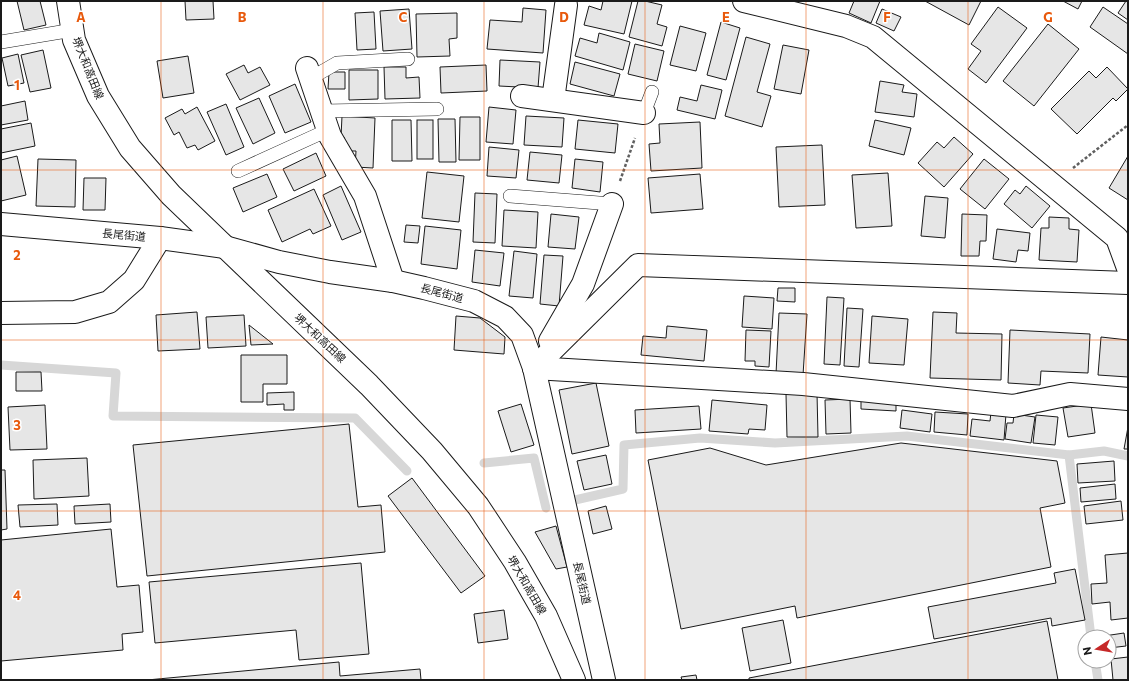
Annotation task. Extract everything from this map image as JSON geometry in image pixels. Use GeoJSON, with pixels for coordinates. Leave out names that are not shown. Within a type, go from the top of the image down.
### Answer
{"type":"FeatureCollection","features":[{"type":"Feature","properties":{"kind":"street","name":"堺大和高田線"},"geometry":{"type":"LineString","coordinates":[[68,1],[74,40],[98,96],[130,148],[171,195],[369,385],[432,451],[478,506],[515,562],[546,616],[574,680]]}},
{"type":"Feature","properties":{"kind":"street"},"geometry":{"type":"LineString","coordinates":[[553,100],[566,2]]}},
{"type":"Feature","properties":{"kind":"street"},"geometry":{"type":"LineString","coordinates":[[754,2],[846,26],[873,37],[1117,238],[1128,268]]}},
{"type":"Feature","properties":{"kind":"street"},"geometry":{"type":"LineString","coordinates":[[309,73],[330,136],[365,196],[392,281]]}},
{"type":"Feature","properties":{"kind":"street"},"geometry":{"type":"LineString","coordinates":[[522,96],[644,113]]}},
{"type":"Feature","properties":{"kind":"street"},"geometry":{"type":"LineString","coordinates":[[534,368],[583,284],[612,204]]}},
{"type":"Feature","properties":{"kind":"street","name":"長尾街道"},"geometry":{"type":"LineString","coordinates":[[1,224],[160,238],[225,247],[286,263],[424,288],[474,301],[505,317],[522,335],[534,368],[604,680]]}},
{"type":"Feature","properties":{"kind":"street"},"geometry":{"type":"LineString","coordinates":[[1,313],[75,312],[109,302],[134,280],[160,238]]}},
{"type":"Feature","properties":{"kind":"street"},"geometry":{"type":"LineString","coordinates":[[534,368],[638,265],[1128,282]]}},
{"type":"Feature","properties":{"kind":"street"},"geometry":{"type":"LineString","coordinates":[[534,368],[803,384],[1013,406],[1070,394],[1128,399]]}},
{"type":"Feature","properties":{"kind":"lane"},"geometry":{"type":"LineString","coordinates":[[1,42],[73,30]]}},
{"type":"Feature","properties":{"kind":"lane"},"geometry":{"type":"LineString","coordinates":[[309,73],[337,62],[408,59]]}},
{"type":"Feature","properties":{"kind":"lane"},"geometry":{"type":"LineString","coordinates":[[644,113],[652,92]]}},
{"type":"Feature","properties":{"kind":"lane"},"geometry":{"type":"LineString","coordinates":[[238,171],[325,120],[437,109]]}},
{"type":"Feature","properties":{"kind":"lane"},"geometry":{"type":"LineString","coordinates":[[510,196],[612,204]]}},
{"type":"Feature","properties":{"kind":"path"},"geometry":{"type":"LineString","coordinates":[[612,204],[644,113]]}},
{"type":"Feature","properties":{"kind":"path"},"geometry":{"type":"LineString","coordinates":[[1052,184],[1128,125]]}},
{"type":"Feature","properties":{"kind":"building"},"geometry":{"type":"Polygon","coordinates":[[[17,1],[40,1],[46,25],[24,30],[17,1]]]}},
{"type":"Feature","properties":{"kind":"building"},"geometry":{"type":"Polygon","coordinates":[[[185,1],[213,1],[214,19],[186,20],[185,1]]]}},
{"type":"Feature","properties":{"kind":"building"},"geometry":{"type":"Polygon","coordinates":[[[603,1],[632,1],[624,34],[584,25],[589,6],[601,10],[603,1]]]}},
{"type":"Feature","properties":{"kind":"building"},"geometry":{"type":"Polygon","coordinates":[[[638,1],[662,5],[657,24],[667,27],[662,46],[629,37],[638,1]]]}},
{"type":"Feature","properties":{"kind":"building"},"geometry":{"type":"Polygon","coordinates":[[[854,1],[880,1],[871,23],[849,13],[854,1]]]}},
{"type":"Feature","properties":{"kind":"building"},"geometry":{"type":"Polygon","coordinates":[[[925,1],[981,1],[969,25],[925,1]]]}},
{"type":"Feature","properties":{"kind":"building"},"geometry":{"type":"Polygon","coordinates":[[[1063,1],[1082,1],[1078,9],[1063,1]]]}},
{"type":"Feature","properties":{"kind":"building"},"geometry":{"type":"Polygon","coordinates":[[[1126,1],[1128,1],[1128,20],[1118,13],[1126,1]]]}},
{"type":"Feature","properties":{"kind":"building"},"geometry":{"type":"Polygon","coordinates":[[[998,7],[1027,28],[986,83],[968,69],[981,51],[971,44],[998,7]]]}},
{"type":"Feature","properties":{"kind":"building"},"geometry":{"type":"Polygon","coordinates":[[[1103,7],[1128,24],[1128,54],[1090,27],[1103,7]]]}},
{"type":"Feature","properties":{"kind":"building"},"geometry":{"type":"Polygon","coordinates":[[[523,8],[546,10],[543,53],[487,49],[490,20],[522,22],[523,8]]]}},
{"type":"Feature","properties":{"kind":"building"},"geometry":{"type":"Polygon","coordinates":[[[409,9],[412,49],[383,51],[380,11],[409,9]]]}},
{"type":"Feature","properties":{"kind":"building"},"geometry":{"type":"Polygon","coordinates":[[[882,9],[901,17],[894,31],[876,23],[882,9]]]}},
{"type":"Feature","properties":{"kind":"building"},"geometry":{"type":"Polygon","coordinates":[[[374,12],[376,49],[357,50],[355,13],[374,12]]]}},
{"type":"Feature","properties":{"kind":"building"},"geometry":{"type":"Polygon","coordinates":[[[457,13],[457,38],[449,39],[450,56],[417,57],[416,14],[457,13]]]}},
{"type":"Feature","properties":{"kind":"building"},"geometry":{"type":"Polygon","coordinates":[[[721,22],[740,28],[726,80],[707,75],[721,22]]]}},
{"type":"Feature","properties":{"kind":"building"},"geometry":{"type":"Polygon","coordinates":[[[1048,24],[1079,49],[1034,106],[1003,81],[1048,24]]]}},
{"type":"Feature","properties":{"kind":"building"},"geometry":{"type":"Polygon","coordinates":[[[680,26],[706,33],[696,71],[670,65],[680,26]]]}},
{"type":"Feature","properties":{"kind":"building"},"geometry":{"type":"Polygon","coordinates":[[[599,33],[630,42],[623,70],[575,56],[580,38],[597,43],[599,33]]]}},
{"type":"Feature","properties":{"kind":"building"},"geometry":{"type":"Polygon","coordinates":[[[746,37],[770,44],[757,92],[771,96],[762,127],[725,116],[746,37]]]}},
{"type":"Feature","properties":{"kind":"building"},"geometry":{"type":"Polygon","coordinates":[[[635,44],[664,51],[657,81],[628,74],[635,44]]]}},
{"type":"Feature","properties":{"kind":"building"},"geometry":{"type":"Polygon","coordinates":[[[783,45],[809,50],[801,94],[774,89],[783,45]]]}},
{"type":"Feature","properties":{"kind":"building"},"geometry":{"type":"Polygon","coordinates":[[[43,50],[51,88],[30,92],[21,55],[43,50]]]}},
{"type":"Feature","properties":{"kind":"building"},"geometry":{"type":"Polygon","coordinates":[[[18,54],[24,83],[8,86],[2,58],[18,54]]]}},
{"type":"Feature","properties":{"kind":"building"},"geometry":{"type":"Polygon","coordinates":[[[188,56],[194,93],[163,98],[157,61],[188,56]]]}},
{"type":"Feature","properties":{"kind":"building"},"geometry":{"type":"Polygon","coordinates":[[[500,60],[540,62],[538,88],[499,86],[500,60]]]}},
{"type":"Feature","properties":{"kind":"building"},"geometry":{"type":"Polygon","coordinates":[[[575,62],[620,74],[614,96],[570,84],[575,62]]]}},
{"type":"Feature","properties":{"kind":"building"},"geometry":{"type":"Polygon","coordinates":[[[244,65],[248,73],[260,67],[270,85],[240,100],[226,74],[244,65]]]}},
{"type":"Feature","properties":{"kind":"building"},"geometry":{"type":"Polygon","coordinates":[[[486,65],[487,91],[441,93],[440,67],[486,65]]]}},
{"type":"Feature","properties":{"kind":"building"},"geometry":{"type":"Polygon","coordinates":[[[384,67],[406,67],[406,78],[419,77],[420,98],[385,99],[384,67]]]}},
{"type":"Feature","properties":{"kind":"building"},"geometry":{"type":"Polygon","coordinates":[[[1107,67],[1128,89],[1116,101],[1113,98],[1077,134],[1051,109],[1089,71],[1096,78],[1107,67]]]}},
{"type":"Feature","properties":{"kind":"building"},"geometry":{"type":"Polygon","coordinates":[[[349,70],[378,70],[378,99],[349,100],[349,70]]]}},
{"type":"Feature","properties":{"kind":"building"},"geometry":{"type":"Polygon","coordinates":[[[329,72],[345,72],[345,89],[328,89],[329,72]]]}},
{"type":"Feature","properties":{"kind":"building"},"geometry":{"type":"Polygon","coordinates":[[[880,81],[904,85],[902,92],[917,94],[914,117],[875,112],[880,81]]]}},
{"type":"Feature","properties":{"kind":"building"},"geometry":{"type":"Polygon","coordinates":[[[295,84],[311,122],[285,133],[269,96],[295,84]]]}},
{"type":"Feature","properties":{"kind":"building"},"geometry":{"type":"Polygon","coordinates":[[[701,85],[722,90],[715,119],[677,110],[680,97],[697,101],[701,85]]]}},
{"type":"Feature","properties":{"kind":"building"},"geometry":{"type":"Polygon","coordinates":[[[259,98],[275,133],[253,144],[236,108],[259,98]]]}},
{"type":"Feature","properties":{"kind":"building"},"geometry":{"type":"Polygon","coordinates":[[[25,101],[28,120],[1,125],[1,106],[25,101]]]}},
{"type":"Feature","properties":{"kind":"building"},"geometry":{"type":"Polygon","coordinates":[[[226,104],[244,147],[226,155],[207,112],[226,104]]]}},
{"type":"Feature","properties":{"kind":"building"},"geometry":{"type":"Polygon","coordinates":[[[197,107],[215,141],[198,150],[195,145],[187,148],[179,132],[174,135],[165,118],[182,109],[185,114],[197,107]]]}},
{"type":"Feature","properties":{"kind":"building"},"geometry":{"type":"Polygon","coordinates":[[[489,107],[516,110],[513,144],[486,142],[489,107]]]}},
{"type":"Feature","properties":{"kind":"building"},"geometry":{"type":"Polygon","coordinates":[[[342,116],[375,118],[373,168],[355,167],[356,151],[349,151],[349,146],[344,145],[344,137],[341,137],[342,116]]]}},
{"type":"Feature","properties":{"kind":"building"},"geometry":{"type":"Polygon","coordinates":[[[526,116],[564,118],[562,147],[524,145],[526,116]]]}},
{"type":"Feature","properties":{"kind":"building"},"geometry":{"type":"Polygon","coordinates":[[[460,117],[480,117],[480,160],[459,160],[460,117]]]}},
{"type":"Feature","properties":{"kind":"building"},"geometry":{"type":"Polygon","coordinates":[[[438,119],[455,119],[456,162],[439,162],[438,119]]]}},
{"type":"Feature","properties":{"kind":"building"},"geometry":{"type":"Polygon","coordinates":[[[392,120],[411,120],[412,161],[392,161],[392,120]]]}},
{"type":"Feature","properties":{"kind":"building"},"geometry":{"type":"Polygon","coordinates":[[[417,120],[433,120],[433,159],[417,159],[417,120]]]}},
{"type":"Feature","properties":{"kind":"building"},"geometry":{"type":"Polygon","coordinates":[[[578,120],[618,124],[615,153],[575,149],[578,120]]]}},
{"type":"Feature","properties":{"kind":"building"},"geometry":{"type":"Polygon","coordinates":[[[875,120],[911,128],[904,155],[869,146],[875,120]]]}},
{"type":"Feature","properties":{"kind":"building"},"geometry":{"type":"Polygon","coordinates":[[[700,122],[702,168],[651,171],[649,144],[660,143],[659,124],[700,122]]]}},
{"type":"Feature","properties":{"kind":"building"},"geometry":{"type":"Polygon","coordinates":[[[31,123],[35,146],[1,153],[1,129],[31,123]]]}},
{"type":"Feature","properties":{"kind":"building"},"geometry":{"type":"Polygon","coordinates":[[[954,137],[973,154],[944,187],[918,163],[937,142],[944,148],[954,137]]]}},
{"type":"Feature","properties":{"kind":"building"},"geometry":{"type":"Polygon","coordinates":[[[822,145],[825,205],[779,207],[776,147],[822,145]]]}},
{"type":"Feature","properties":{"kind":"building"},"geometry":{"type":"Polygon","coordinates":[[[489,147],[519,150],[516,178],[487,176],[489,147]]]}},
{"type":"Feature","properties":{"kind":"building"},"geometry":{"type":"Polygon","coordinates":[[[530,152],[562,155],[559,183],[527,180],[530,152]]]}},
{"type":"Feature","properties":{"kind":"building"},"geometry":{"type":"Polygon","coordinates":[[[316,153],[326,176],[294,191],[283,169],[316,153]]]}},
{"type":"Feature","properties":{"kind":"building"},"geometry":{"type":"Polygon","coordinates":[[[17,156],[26,195],[1,201],[1,160],[17,156]]]}},
{"type":"Feature","properties":{"kind":"building"},"geometry":{"type":"Polygon","coordinates":[[[1128,156],[1128,200],[1109,188],[1128,156]]]}},
{"type":"Feature","properties":{"kind":"building"},"geometry":{"type":"Polygon","coordinates":[[[38,159],[76,160],[75,207],[36,206],[38,159]]]}},
{"type":"Feature","properties":{"kind":"building"},"geometry":{"type":"Polygon","coordinates":[[[575,159],[603,162],[600,192],[572,188],[575,159]]]}},
{"type":"Feature","properties":{"kind":"building"},"geometry":{"type":"Polygon","coordinates":[[[984,159],[1009,179],[985,209],[960,189],[984,159]]]}},
{"type":"Feature","properties":{"kind":"building"},"geometry":{"type":"Polygon","coordinates":[[[427,172],[464,176],[459,222],[422,218],[427,172]]]}},
{"type":"Feature","properties":{"kind":"building"},"geometry":{"type":"Polygon","coordinates":[[[888,173],[892,226],[856,228],[852,175],[888,173]]]}},
{"type":"Feature","properties":{"kind":"building"},"geometry":{"type":"Polygon","coordinates":[[[267,174],[277,197],[243,212],[233,188],[267,174]]]}},
{"type":"Feature","properties":{"kind":"building"},"geometry":{"type":"Polygon","coordinates":[[[700,174],[703,209],[651,213],[648,178],[700,174]]]}},
{"type":"Feature","properties":{"kind":"building"},"geometry":{"type":"Polygon","coordinates":[[[84,178],[106,178],[105,210],[83,210],[84,178]]]}},
{"type":"Feature","properties":{"kind":"building"},"geometry":{"type":"Polygon","coordinates":[[[341,186],[361,232],[342,240],[323,195],[341,186]]]}},
{"type":"Feature","properties":{"kind":"building"},"geometry":{"type":"Polygon","coordinates":[[[1026,186],[1050,206],[1032,228],[1004,204],[1015,190],[1020,194],[1026,186]]]}},
{"type":"Feature","properties":{"kind":"building"},"geometry":{"type":"Polygon","coordinates":[[[314,189],[331,226],[313,234],[310,229],[282,242],[268,210],[314,189]]]}},
{"type":"Feature","properties":{"kind":"building"},"geometry":{"type":"Polygon","coordinates":[[[475,193],[497,194],[495,243],[473,242],[475,193]]]}},
{"type":"Feature","properties":{"kind":"building"},"geometry":{"type":"Polygon","coordinates":[[[925,196],[948,198],[945,238],[921,236],[925,196]]]}},
{"type":"Feature","properties":{"kind":"building"},"geometry":{"type":"Polygon","coordinates":[[[504,210],[538,212],[536,248],[502,246],[504,210]]]}},
{"type":"Feature","properties":{"kind":"building"},"geometry":{"type":"Polygon","coordinates":[[[551,214],[579,217],[575,249],[548,247],[551,214]]]}},
{"type":"Feature","properties":{"kind":"building"},"geometry":{"type":"Polygon","coordinates":[[[962,214],[987,215],[986,241],[980,241],[979,256],[961,256],[962,214]]]}},
{"type":"Feature","properties":{"kind":"building"},"geometry":{"type":"Polygon","coordinates":[[[1049,217],[1069,218],[1069,229],[1079,230],[1077,262],[1039,260],[1041,228],[1049,228],[1049,217]]]}},
{"type":"Feature","properties":{"kind":"building"},"geometry":{"type":"Polygon","coordinates":[[[406,225],[420,226],[418,243],[404,242],[406,225]]]}},
{"type":"Feature","properties":{"kind":"building"},"geometry":{"type":"Polygon","coordinates":[[[425,226],[461,230],[457,269],[421,264],[425,226]]]}},
{"type":"Feature","properties":{"kind":"building"},"geometry":{"type":"Polygon","coordinates":[[[997,229],[1030,233],[1028,251],[1018,250],[1016,262],[993,259],[997,229]]]}},
{"type":"Feature","properties":{"kind":"building"},"geometry":{"type":"Polygon","coordinates":[[[475,250],[504,253],[500,286],[472,282],[475,250]]]}},
{"type":"Feature","properties":{"kind":"building"},"geometry":{"type":"Polygon","coordinates":[[[514,251],[537,254],[533,298],[509,296],[514,251]]]}},
{"type":"Feature","properties":{"kind":"building"},"geometry":{"type":"Polygon","coordinates":[[[544,255],[563,256],[559,306],[540,304],[544,255]]]}},
{"type":"Feature","properties":{"kind":"building"},"geometry":{"type":"Polygon","coordinates":[[[778,288],[795,288],[795,302],[777,301],[778,288]]]}},
{"type":"Feature","properties":{"kind":"building"},"geometry":{"type":"Polygon","coordinates":[[[744,296],[774,298],[772,329],[742,327],[744,296]]]}},
{"type":"Feature","properties":{"kind":"building"},"geometry":{"type":"Polygon","coordinates":[[[827,297],[844,298],[840,365],[824,364],[827,297]]]}},
{"type":"Feature","properties":{"kind":"building"},"geometry":{"type":"Polygon","coordinates":[[[847,308],[863,309],[859,367],[844,366],[847,308]]]}},
{"type":"Feature","properties":{"kind":"building"},"geometry":{"type":"Polygon","coordinates":[[[197,312],[200,349],[158,351],[156,315],[197,312]]]}},
{"type":"Feature","properties":{"kind":"building"},"geometry":{"type":"Polygon","coordinates":[[[933,312],[957,313],[956,333],[1002,334],[1001,380],[930,378],[933,312]]]}},
{"type":"Feature","properties":{"kind":"building"},"geometry":{"type":"Polygon","coordinates":[[[779,313],[807,314],[803,375],[776,374],[779,313]]]}},
{"type":"Feature","properties":{"kind":"building"},"geometry":{"type":"Polygon","coordinates":[[[244,315],[246,346],[208,348],[206,317],[244,315]]]}},
{"type":"Feature","properties":{"kind":"building"},"geometry":{"type":"Polygon","coordinates":[[[456,316],[480,318],[505,337],[504,354],[454,350],[456,316]]]}},
{"type":"Feature","properties":{"kind":"building"},"geometry":{"type":"Polygon","coordinates":[[[872,316],[908,319],[904,365],[869,363],[872,316]]]}},
{"type":"Feature","properties":{"kind":"building"},"geometry":{"type":"Polygon","coordinates":[[[249,325],[273,344],[251,345],[249,325]]]}},
{"type":"Feature","properties":{"kind":"building"},"geometry":{"type":"Polygon","coordinates":[[[667,326],[707,330],[704,361],[641,355],[643,336],[666,338],[667,326]]]}},
{"type":"Feature","properties":{"kind":"building"},"geometry":{"type":"Polygon","coordinates":[[[746,330],[771,331],[769,367],[755,366],[755,361],[745,361],[746,330]]]}},
{"type":"Feature","properties":{"kind":"building"},"geometry":{"type":"Polygon","coordinates":[[[1010,330],[1090,334],[1088,373],[1041,371],[1040,385],[1008,383],[1010,330]]]}},
{"type":"Feature","properties":{"kind":"building"},"geometry":{"type":"Polygon","coordinates":[[[1101,337],[1128,340],[1128,377],[1098,375],[1101,337]]]}},
{"type":"Feature","properties":{"kind":"building"},"geometry":{"type":"Polygon","coordinates":[[[241,355],[287,355],[287,384],[263,384],[263,402],[241,402],[241,355]]]}},
{"type":"Feature","properties":{"kind":"building"},"geometry":{"type":"Polygon","coordinates":[[[16,372],[41,372],[42,391],[16,391],[16,372]]]}},
{"type":"Feature","properties":{"kind":"building"},"geometry":{"type":"Polygon","coordinates":[[[596,383],[609,446],[572,454],[559,390],[596,383]]]}},
{"type":"Feature","properties":{"kind":"building"},"geometry":{"type":"Polygon","coordinates":[[[294,392],[294,410],[284,410],[284,404],[267,405],[267,393],[294,392]]]}},
{"type":"Feature","properties":{"kind":"building"},"geometry":{"type":"Polygon","coordinates":[[[817,393],[818,437],[787,437],[786,394],[817,393]]]}},
{"type":"Feature","properties":{"kind":"building"},"geometry":{"type":"Polygon","coordinates":[[[861,396],[896,397],[896,411],[861,409],[861,396]]]}},
{"type":"Feature","properties":{"kind":"building"},"geometry":{"type":"Polygon","coordinates":[[[850,399],[851,433],[826,434],[825,400],[850,399]]]}},
{"type":"Feature","properties":{"kind":"building"},"geometry":{"type":"Polygon","coordinates":[[[712,400],[767,405],[765,430],[749,429],[748,434],[709,431],[712,400]]]}},
{"type":"Feature","properties":{"kind":"building"},"geometry":{"type":"Polygon","coordinates":[[[521,404],[534,445],[511,452],[498,411],[521,404]]]}},
{"type":"Feature","properties":{"kind":"building"},"geometry":{"type":"Polygon","coordinates":[[[1091,404],[1095,433],[1068,437],[1063,408],[1091,404]]]}},
{"type":"Feature","properties":{"kind":"building"},"geometry":{"type":"Polygon","coordinates":[[[45,405],[47,449],[10,450],[8,407],[45,405]]]}},
{"type":"Feature","properties":{"kind":"building"},"geometry":{"type":"Polygon","coordinates":[[[699,406],[701,429],[636,433],[635,410],[699,406]]]}},
{"type":"Feature","properties":{"kind":"building"},"geometry":{"type":"Polygon","coordinates":[[[902,410],[932,414],[930,432],[900,428],[902,410]]]}},
{"type":"Feature","properties":{"kind":"building"},"geometry":{"type":"Polygon","coordinates":[[[935,412],[968,414],[967,435],[934,432],[935,412]]]}},
{"type":"Feature","properties":{"kind":"building"},"geometry":{"type":"Polygon","coordinates":[[[991,412],[1006,414],[1004,440],[970,436],[972,419],[990,421],[991,412]]]}},
{"type":"Feature","properties":{"kind":"building"},"geometry":{"type":"Polygon","coordinates":[[[1014,414],[1035,417],[1031,443],[1005,439],[1007,423],[1013,423],[1014,414]]]}},
{"type":"Feature","properties":{"kind":"building"},"geometry":{"type":"Polygon","coordinates":[[[1036,415],[1058,417],[1055,445],[1033,443],[1036,415]]]}},
{"type":"Feature","properties":{"kind":"building"},"geometry":{"type":"Polygon","coordinates":[[[349,424],[358,507],[381,505],[385,552],[147,576],[133,445],[349,424]]]}},
{"type":"Feature","properties":{"kind":"building"},"geometry":{"type":"Polygon","coordinates":[[[1128,427],[1128,449],[1124,449],[1128,427]]]}},
{"type":"Feature","properties":{"kind":"building"},"geometry":{"type":"Polygon","coordinates":[[[901,443],[1057,461],[1065,503],[1040,508],[1051,567],[797,618],[795,606],[681,629],[648,460],[710,448],[766,465],[901,443]]]}},
{"type":"Feature","properties":{"kind":"building"},"geometry":{"type":"Polygon","coordinates":[[[606,455],[612,484],[584,490],[577,461],[606,455]]]}},
{"type":"Feature","properties":{"kind":"building"},"geometry":{"type":"Polygon","coordinates":[[[87,458],[89,496],[34,499],[33,460],[87,458]]]}},
{"type":"Feature","properties":{"kind":"building"},"geometry":{"type":"Polygon","coordinates":[[[1114,461],[1115,481],[1078,483],[1077,464],[1114,461]]]}},
{"type":"Feature","properties":{"kind":"building"},"geometry":{"type":"Polygon","coordinates":[[[1,470],[5,470],[7,529],[1,530],[1,470]]]}},
{"type":"Feature","properties":{"kind":"building"},"geometry":{"type":"Polygon","coordinates":[[[412,478],[485,576],[461,593],[388,496],[412,478]]]}},
{"type":"Feature","properties":{"kind":"building"},"geometry":{"type":"Polygon","coordinates":[[[1115,484],[1116,499],[1081,502],[1080,488],[1115,484]]]}},
{"type":"Feature","properties":{"kind":"building"},"geometry":{"type":"Polygon","coordinates":[[[1121,501],[1123,520],[1086,524],[1084,506],[1121,501]]]}},
{"type":"Feature","properties":{"kind":"building"},"geometry":{"type":"Polygon","coordinates":[[[57,504],[58,525],[20,527],[18,505],[57,504]]]}},
{"type":"Feature","properties":{"kind":"building"},"geometry":{"type":"Polygon","coordinates":[[[110,504],[111,522],[75,524],[74,506],[110,504]]]}},
{"type":"Feature","properties":{"kind":"building"},"geometry":{"type":"Polygon","coordinates":[[[606,506],[612,529],[593,534],[588,511],[606,506]]]}},
{"type":"Feature","properties":{"kind":"building"},"geometry":{"type":"Polygon","coordinates":[[[556,526],[567,567],[556,569],[535,532],[556,526]]]}},
{"type":"Feature","properties":{"kind":"building"},"geometry":{"type":"Polygon","coordinates":[[[111,529],[117,587],[139,585],[143,632],[122,634],[123,650],[1,661],[1,540],[111,529]]]}},
{"type":"Feature","properties":{"kind":"building"},"geometry":{"type":"Polygon","coordinates":[[[1128,553],[1128,618],[1111,620],[1110,602],[1092,604],[1091,584],[1107,583],[1105,555],[1128,553]]]}},
{"type":"Feature","properties":{"kind":"building"},"geometry":{"type":"Polygon","coordinates":[[[361,563],[369,654],[299,660],[296,630],[155,643],[149,582],[361,563]]]}},
{"type":"Feature","properties":{"kind":"building"},"geometry":{"type":"Polygon","coordinates":[[[1075,569],[1085,620],[1052,626],[1051,618],[934,639],[928,607],[1056,583],[1054,573],[1075,569]]]}},
{"type":"Feature","properties":{"kind":"building"},"geometry":{"type":"Polygon","coordinates":[[[504,610],[508,639],[478,643],[474,614],[504,610]]]}},
{"type":"Feature","properties":{"kind":"building"},"geometry":{"type":"Polygon","coordinates":[[[783,620],[791,663],[750,671],[742,628],[783,620]]]}},
{"type":"Feature","properties":{"kind":"building"},"geometry":{"type":"Polygon","coordinates":[[[1047,621],[1058,680],[749,680],[749,678],[1047,621]]]}},
{"type":"Feature","properties":{"kind":"building"},"geometry":{"type":"Polygon","coordinates":[[[1124,633],[1126,646],[1117,647],[1117,634],[1124,633]]]}},
{"type":"Feature","properties":{"kind":"building"},"geometry":{"type":"Polygon","coordinates":[[[1128,657],[1128,680],[1113,680],[1112,669],[1117,669],[1117,658],[1128,657]]]}},
{"type":"Feature","properties":{"kind":"building"},"geometry":{"type":"Polygon","coordinates":[[[339,662],[340,676],[420,669],[421,680],[147,680],[339,662]]]}},
{"type":"Feature","properties":{"kind":"building"},"geometry":{"type":"Polygon","coordinates":[[[696,675],[697,680],[682,680],[681,677],[696,675]]]}},
{"type":"Feature","properties":{"kind":"waterway"},"geometry":{"type":"LineString","coordinates":[[1,365],[116,373],[113,416],[355,418],[407,471]]}},
{"type":"Feature","properties":{"kind":"waterway"},"geometry":{"type":"LineString","coordinates":[[575,500],[623,489],[624,445],[700,438],[775,443],[907,436],[1069,455],[1104,451],[1128,456]]}},
{"type":"Feature","properties":{"kind":"waterway"},"geometry":{"type":"LineString","coordinates":[[1069,455],[1090,629]]}},
{"type":"Feature","properties":{"kind":"waterway"},"geometry":{"type":"LineString","coordinates":[[484,463],[534,458],[546,508]]}},
{"type":"Feature","properties":{"kind":"waterway"},"geometry":{"type":"LineString","coordinates":[[1096,669],[1098,680]]}}]}
